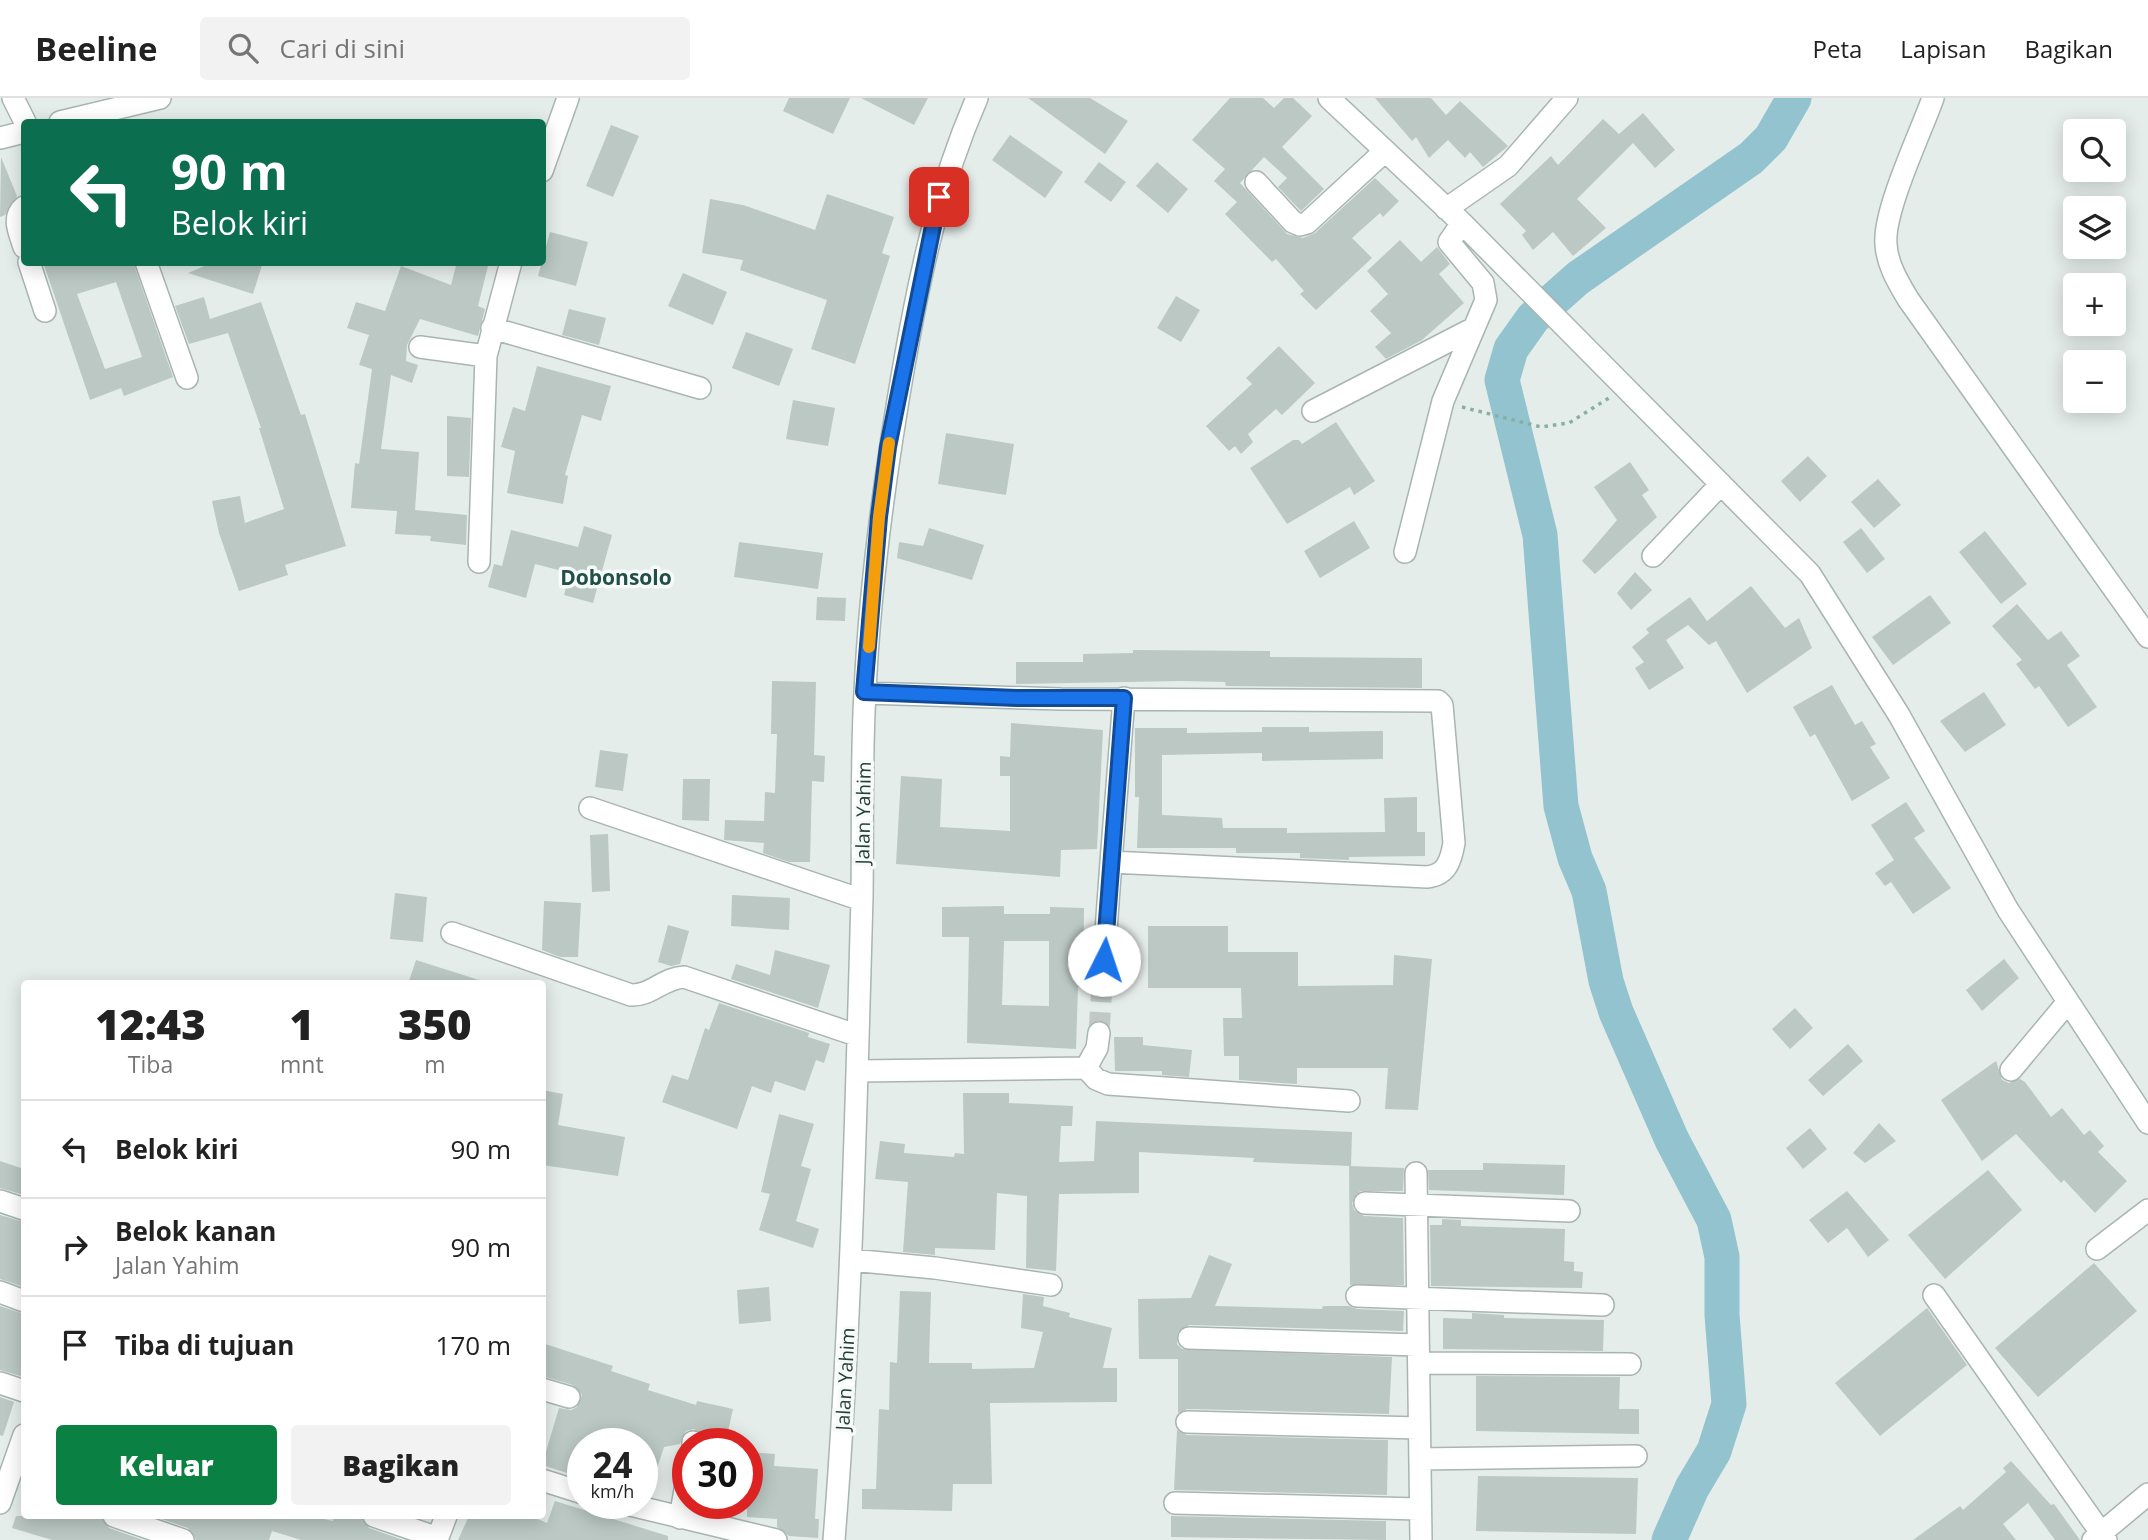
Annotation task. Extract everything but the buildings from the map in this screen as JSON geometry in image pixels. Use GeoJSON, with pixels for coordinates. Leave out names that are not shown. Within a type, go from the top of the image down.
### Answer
{"type":"FeatureCollection","features":[{"type":"Feature","properties":{"kind":"street"},"geometry":{"type":"LineString","coordinates":[[13,98],[24,119]]}},
{"type":"Feature","properties":{"kind":"street"},"geometry":{"type":"LineString","coordinates":[[72,119],[160,98]]}},
{"type":"Feature","properties":{"kind":"street"},"geometry":{"type":"LineString","coordinates":[[546,160],[568,98]]}},
{"type":"Feature","properties":{"kind":"street","name":"Jalan Yahim"},"geometry":{"type":"LineString","coordinates":[[834,1540],[845,1398],[851,1260],[862,900],[864,692],[879,517],[915,307],[944,180],[977,98]]}},
{"type":"Feature","properties":{"kind":"street"},"geometry":{"type":"LineString","coordinates":[[1329,98],[1502,263],[1802,566],[1835,611],[1899,715],[1987,874],[2067,1003],[2148,1123]]}},
{"type":"Feature","properties":{"kind":"street"},"geometry":{"type":"LineString","coordinates":[[1405,552],[1443,401],[1486,300],[1487,290],[1449,242],[1454,216],[1508,166],[1567,98]]}},
{"type":"Feature","properties":{"kind":"street"},"geometry":{"type":"LineString","coordinates":[[1933,98],[1890,215],[1885,242],[1892,270],[1916,311],[2148,637]]}},
{"type":"Feature","properties":{"kind":"street"},"geometry":{"type":"LineString","coordinates":[[0,138],[21,133]]}},
{"type":"Feature","properties":{"kind":"street"},"geometry":{"type":"LineString","coordinates":[[1256,182],[1293,222],[1300,225],[1307,223],[1385,151]]}},
{"type":"Feature","properties":{"kind":"street"},"geometry":{"type":"LineString","coordinates":[[21,210],[16,221],[21,237]]}},
{"type":"Feature","properties":{"kind":"street"},"geometry":{"type":"LineString","coordinates":[[30,266],[45,311]]}},
{"type":"Feature","properties":{"kind":"street"},"geometry":{"type":"LineString","coordinates":[[147,266],[187,378]]}},
{"type":"Feature","properties":{"kind":"street"},"geometry":{"type":"LineString","coordinates":[[479,562],[486,356],[511,266]]}},
{"type":"Feature","properties":{"kind":"street"},"geometry":{"type":"LineString","coordinates":[[492,328],[700,388]]}},
{"type":"Feature","properties":{"kind":"street"},"geometry":{"type":"LineString","coordinates":[[1313,411],[1474,328]]}},
{"type":"Feature","properties":{"kind":"street"},"geometry":{"type":"LineString","coordinates":[[420,347],[486,356]]}},
{"type":"Feature","properties":{"kind":"street"},"geometry":{"type":"LineString","coordinates":[[1653,556],[1721,484]]}},
{"type":"Feature","properties":{"kind":"street"},"geometry":{"type":"LineString","coordinates":[[864,692],[1017,698],[1438,701],[1441,705],[1454,843],[1451,859],[1445,870],[1436,876],[1111,862]]}},
{"type":"Feature","properties":{"kind":"street"},"geometry":{"type":"LineString","coordinates":[[1102,985],[1124,698]]}},
{"type":"Feature","properties":{"kind":"street"},"geometry":{"type":"LineString","coordinates":[[590,808],[862,900]]}},
{"type":"Feature","properties":{"kind":"street"},"geometry":{"type":"LineString","coordinates":[[452,933],[631,995],[642,995],[665,981],[684,977],[856,1035]]}},
{"type":"Feature","properties":{"kind":"street"},"geometry":{"type":"LineString","coordinates":[[2011,1070],[2067,1003]]}},
{"type":"Feature","properties":{"kind":"street"},"geometry":{"type":"LineString","coordinates":[[1086,1068],[1097,1048],[1099,1033]]}},
{"type":"Feature","properties":{"kind":"street"},"geometry":{"type":"LineString","coordinates":[[857,1071],[1086,1068],[1096,1079],[1108,1084],[1349,1101]]}},
{"type":"Feature","properties":{"kind":"street"},"geometry":{"type":"LineString","coordinates":[[1416,1173],[1421,1540]]}},
{"type":"Feature","properties":{"kind":"street"},"geometry":{"type":"LineString","coordinates":[[0,1200],[21,1208]]}},
{"type":"Feature","properties":{"kind":"street"},"geometry":{"type":"LineString","coordinates":[[1366,1203],[1415,1207],[1569,1210]]}},
{"type":"Feature","properties":{"kind":"street"},"geometry":{"type":"LineString","coordinates":[[2097,1249],[2148,1210]]}},
{"type":"Feature","properties":{"kind":"street"},"geometry":{"type":"LineString","coordinates":[[851,1260],[935,1268],[1051,1285]]}},
{"type":"Feature","properties":{"kind":"street"},"geometry":{"type":"LineString","coordinates":[[0,1292],[21,1300]]}},
{"type":"Feature","properties":{"kind":"street"},"geometry":{"type":"LineString","coordinates":[[1934,1295],[2100,1538],[2148,1494]]}},
{"type":"Feature","properties":{"kind":"street"},"geometry":{"type":"LineString","coordinates":[[1357,1296],[1603,1305]]}},
{"type":"Feature","properties":{"kind":"street"},"geometry":{"type":"LineString","coordinates":[[1189,1338],[1418,1354],[1630,1364]]}},
{"type":"Feature","properties":{"kind":"street"},"geometry":{"type":"LineString","coordinates":[[0,1383],[21,1390]]}},
{"type":"Feature","properties":{"kind":"street"},"geometry":{"type":"LineString","coordinates":[[546,1389],[569,1397]]}},
{"type":"Feature","properties":{"kind":"street"},"geometry":{"type":"LineString","coordinates":[[1187,1422],[1419,1427]]}},
{"type":"Feature","properties":{"kind":"street"},"geometry":{"type":"LineString","coordinates":[[0,1503],[11,1479],[21,1445]]}},
{"type":"Feature","properties":{"kind":"street"},"geometry":{"type":"LineString","coordinates":[[1420,1459],[1636,1456]]}},
{"type":"Feature","properties":{"kind":"street"},"geometry":{"type":"LineString","coordinates":[[546,1481],[567,1488]]}},
{"type":"Feature","properties":{"kind":"street"},"geometry":{"type":"LineString","coordinates":[[1175,1503],[1419,1509]]}},
{"type":"Feature","properties":{"kind":"street"},"geometry":{"type":"LineString","coordinates":[[123,1519],[183,1540]]}},
{"type":"Feature","properties":{"kind":"street"},"geometry":{"type":"LineString","coordinates":[[382,1519],[437,1539],[445,1519]]}},
{"type":"Feature","properties":{"kind":"street"},"geometry":{"type":"LineString","coordinates":[[684,1519],[776,1540]]}},
{"type":"Feature","properties":{"kind":"path"},"geometry":{"type":"LineString","coordinates":[[1464,407],[1541,427],[1569,423],[1625,387]]}},
{"type":"Feature","properties":{"kind":"waterway"},"geometry":{"type":"LineString","coordinates":[[1669,1540],[1692,1488],[1714,1451],[1729,1404],[1722,1315],[1722,1257],[1714,1220],[1672,1140],[1616,1012],[1606,981],[1589,891],[1575,858],[1561,806],[1540,535],[1502,380],[1511,349],[1533,318],[1578,278],[1751,158],[1771,138],[1794,98]]}},
{"type":"Feature","properties":{"kind":"tunnel"},"geometry":{"type":"LineString","coordinates":[[1099,1033],[1102,985]]}},
{"type":"Feature","properties":{"kind":"slow traffic"},"geometry":{"type":"LineString","coordinates":[[869,647],[879,517],[889,443]]}},
{"type":"Feature","properties":{"kind":"district","name":"Dobonsolo"},"geometry":{"type":"Point","coordinates":[616,578]}},
{"type":"Feature","properties":{"kind":"route"},"geometry":{"type":"LineString","coordinates":[[939,197],[888,447],[879,517],[864,692],[1017,698],[1124,698],[1104,960]]}}]}
